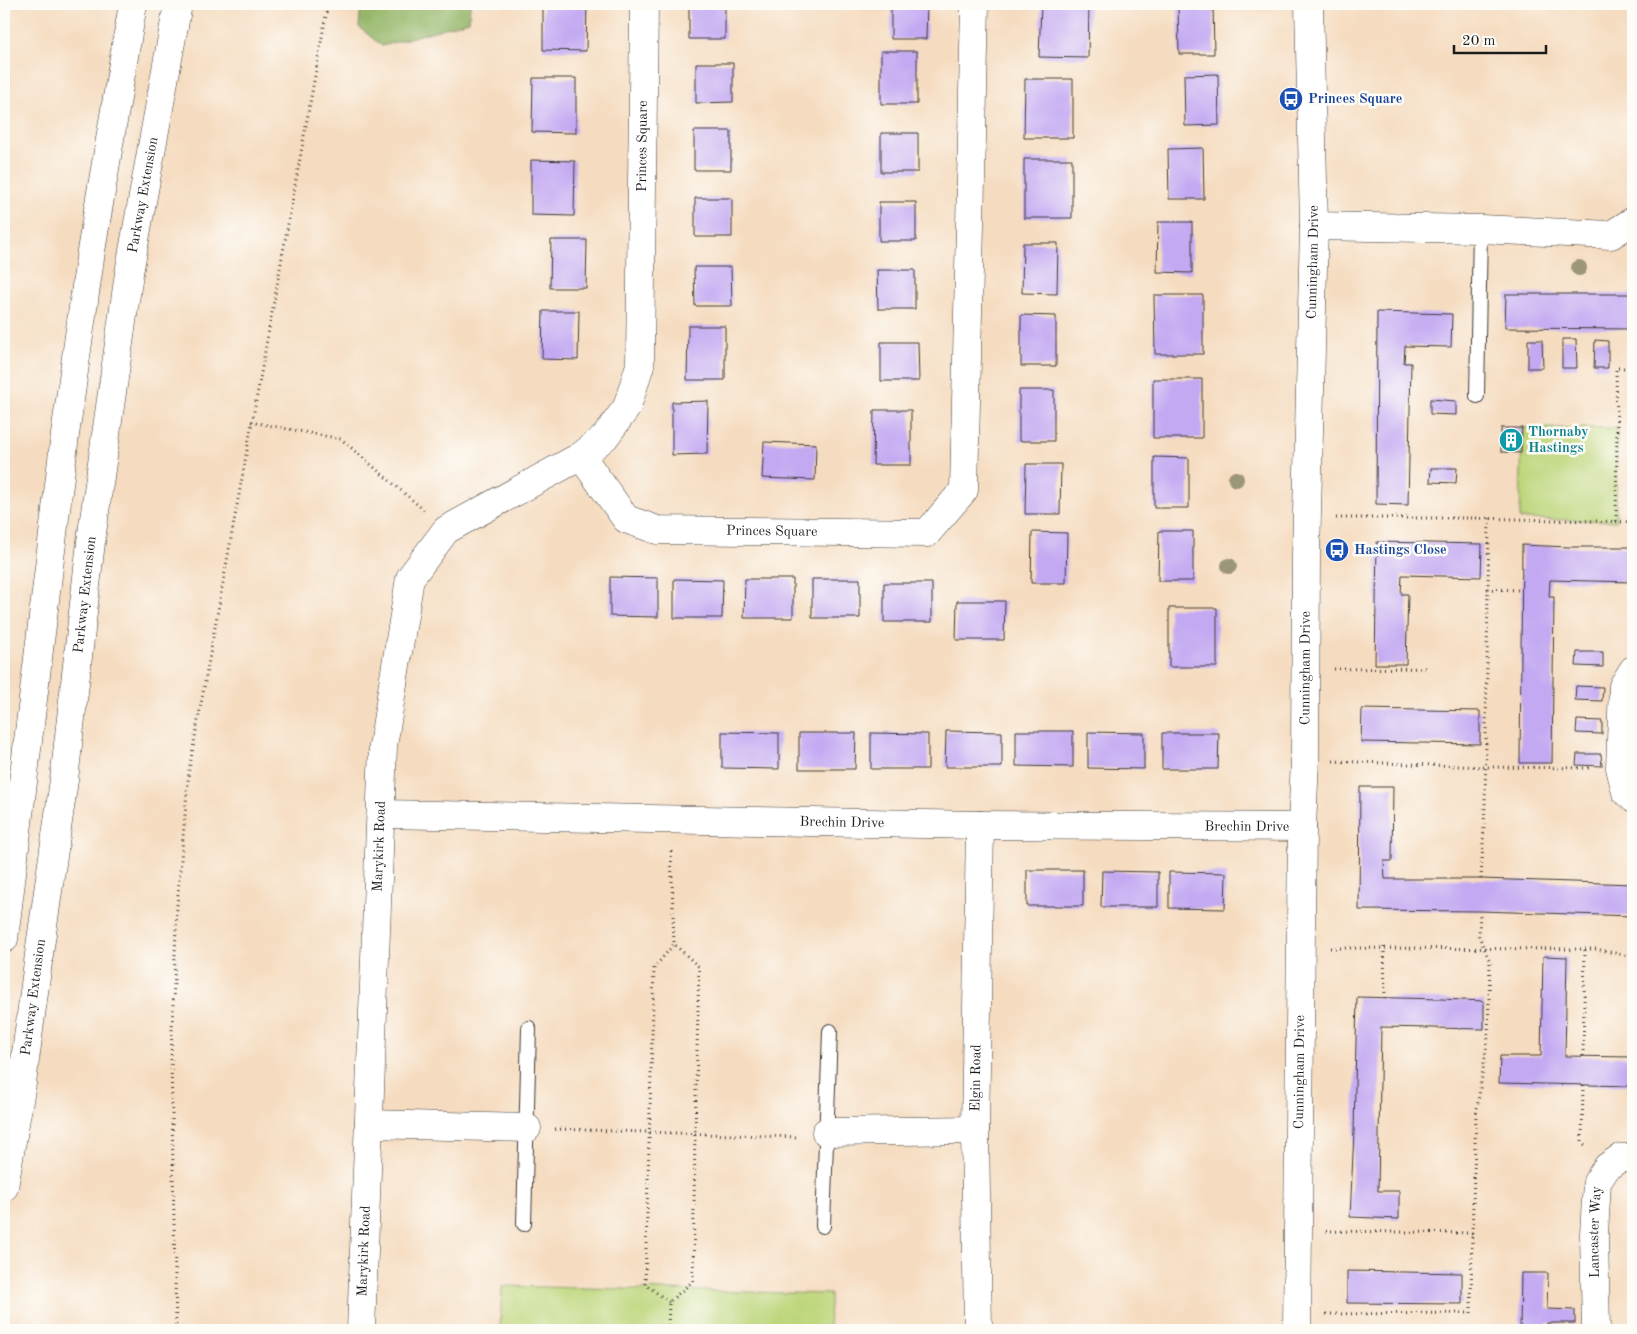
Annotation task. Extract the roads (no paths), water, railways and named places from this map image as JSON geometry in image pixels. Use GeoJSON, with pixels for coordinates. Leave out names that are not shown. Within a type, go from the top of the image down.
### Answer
{"type":"FeatureCollection","features":[{"type":"Feature","properties":{"kind":"street"},"geometry":{"type":"LineString","coordinates":[[4,939],[64,435],[91,251],[133,4]]}},
{"type":"Feature","properties":{"kind":"street","name":"Parkway Extension"},"geometry":{"type":"LineString","coordinates":[[4,1187],[22,1083],[64,780],[92,533],[128,273],[178,4]]}},
{"type":"Feature","properties":{"kind":"street","name":"Princes Square"},"geometry":{"type":"LineString","coordinates":[[644,4],[640,365],[627,407],[605,437],[581,456],[626,519],[657,530],[928,533],[964,490],[975,4]]}},
{"type":"Feature","properties":{"kind":"street","name":"Cunningham Drive"},"geometry":{"type":"LineString","coordinates":[[1298,1322],[1302,827],[1305,760],[1307,518],[1314,226],[1309,4]]}},
{"type":"Feature","properties":{"kind":"street"},"geometry":{"type":"LineString","coordinates":[[1314,226],[1480,229],[1611,235],[1633,221]]}},
{"type":"Feature","properties":{"kind":"street","name":"Marykirk Road"},"geometry":{"type":"LineString","coordinates":[[361,1330],[384,746],[410,578],[446,530],[581,456]]}},
{"type":"Feature","properties":{"kind":"street"},"geometry":{"type":"LineString","coordinates":[[1633,670],[1623,686],[1620,768],[1626,792],[1633,798]]}},
{"type":"Feature","properties":{"kind":"street","name":"Brechin Drive"},"geometry":{"type":"LineString","coordinates":[[381,814],[980,825],[1302,827]]}},
{"type":"Feature","properties":{"kind":"street","name":"Elgin Road"},"geometry":{"type":"LineString","coordinates":[[978,1330],[975,1130],[980,825]]}},
{"type":"Feature","properties":{"kind":"street"},"geometry":{"type":"LineString","coordinates":[[369,1124],[527,1128]]}},
{"type":"Feature","properties":{"kind":"street"},"geometry":{"type":"LineString","coordinates":[[826,1132],[975,1130]]}},
{"type":"Feature","properties":{"kind":"street","name":"Lancaster Way"},"geometry":{"type":"LineString","coordinates":[[1596,1330],[1594,1234],[1597,1182],[1607,1167],[1620,1158],[1633,1158]]}},
{"type":"Feature","properties":{"kind":"lane"},"geometry":{"type":"LineString","coordinates":[[1477,396],[1480,229]]}},
{"type":"Feature","properties":{"kind":"lane"},"geometry":{"type":"LineString","coordinates":[[524,1224],[529,1028]]}},
{"type":"Feature","properties":{"kind":"lane"},"geometry":{"type":"LineString","coordinates":[[823,1226],[830,1031]]}},
{"type":"Feature","properties":{"kind":"place","name":"Princes Square"},"geometry":{"type":"Point","coordinates":[1291,99]}},
{"type":"Feature","properties":{"kind":"place","name":"Thornaby Hastings"},"geometry":{"type":"Point","coordinates":[1511,440]}},
{"type":"Feature","properties":{"kind":"place","name":"Hastings Close"},"geometry":{"type":"Point","coordinates":[1337,550]}}]}
